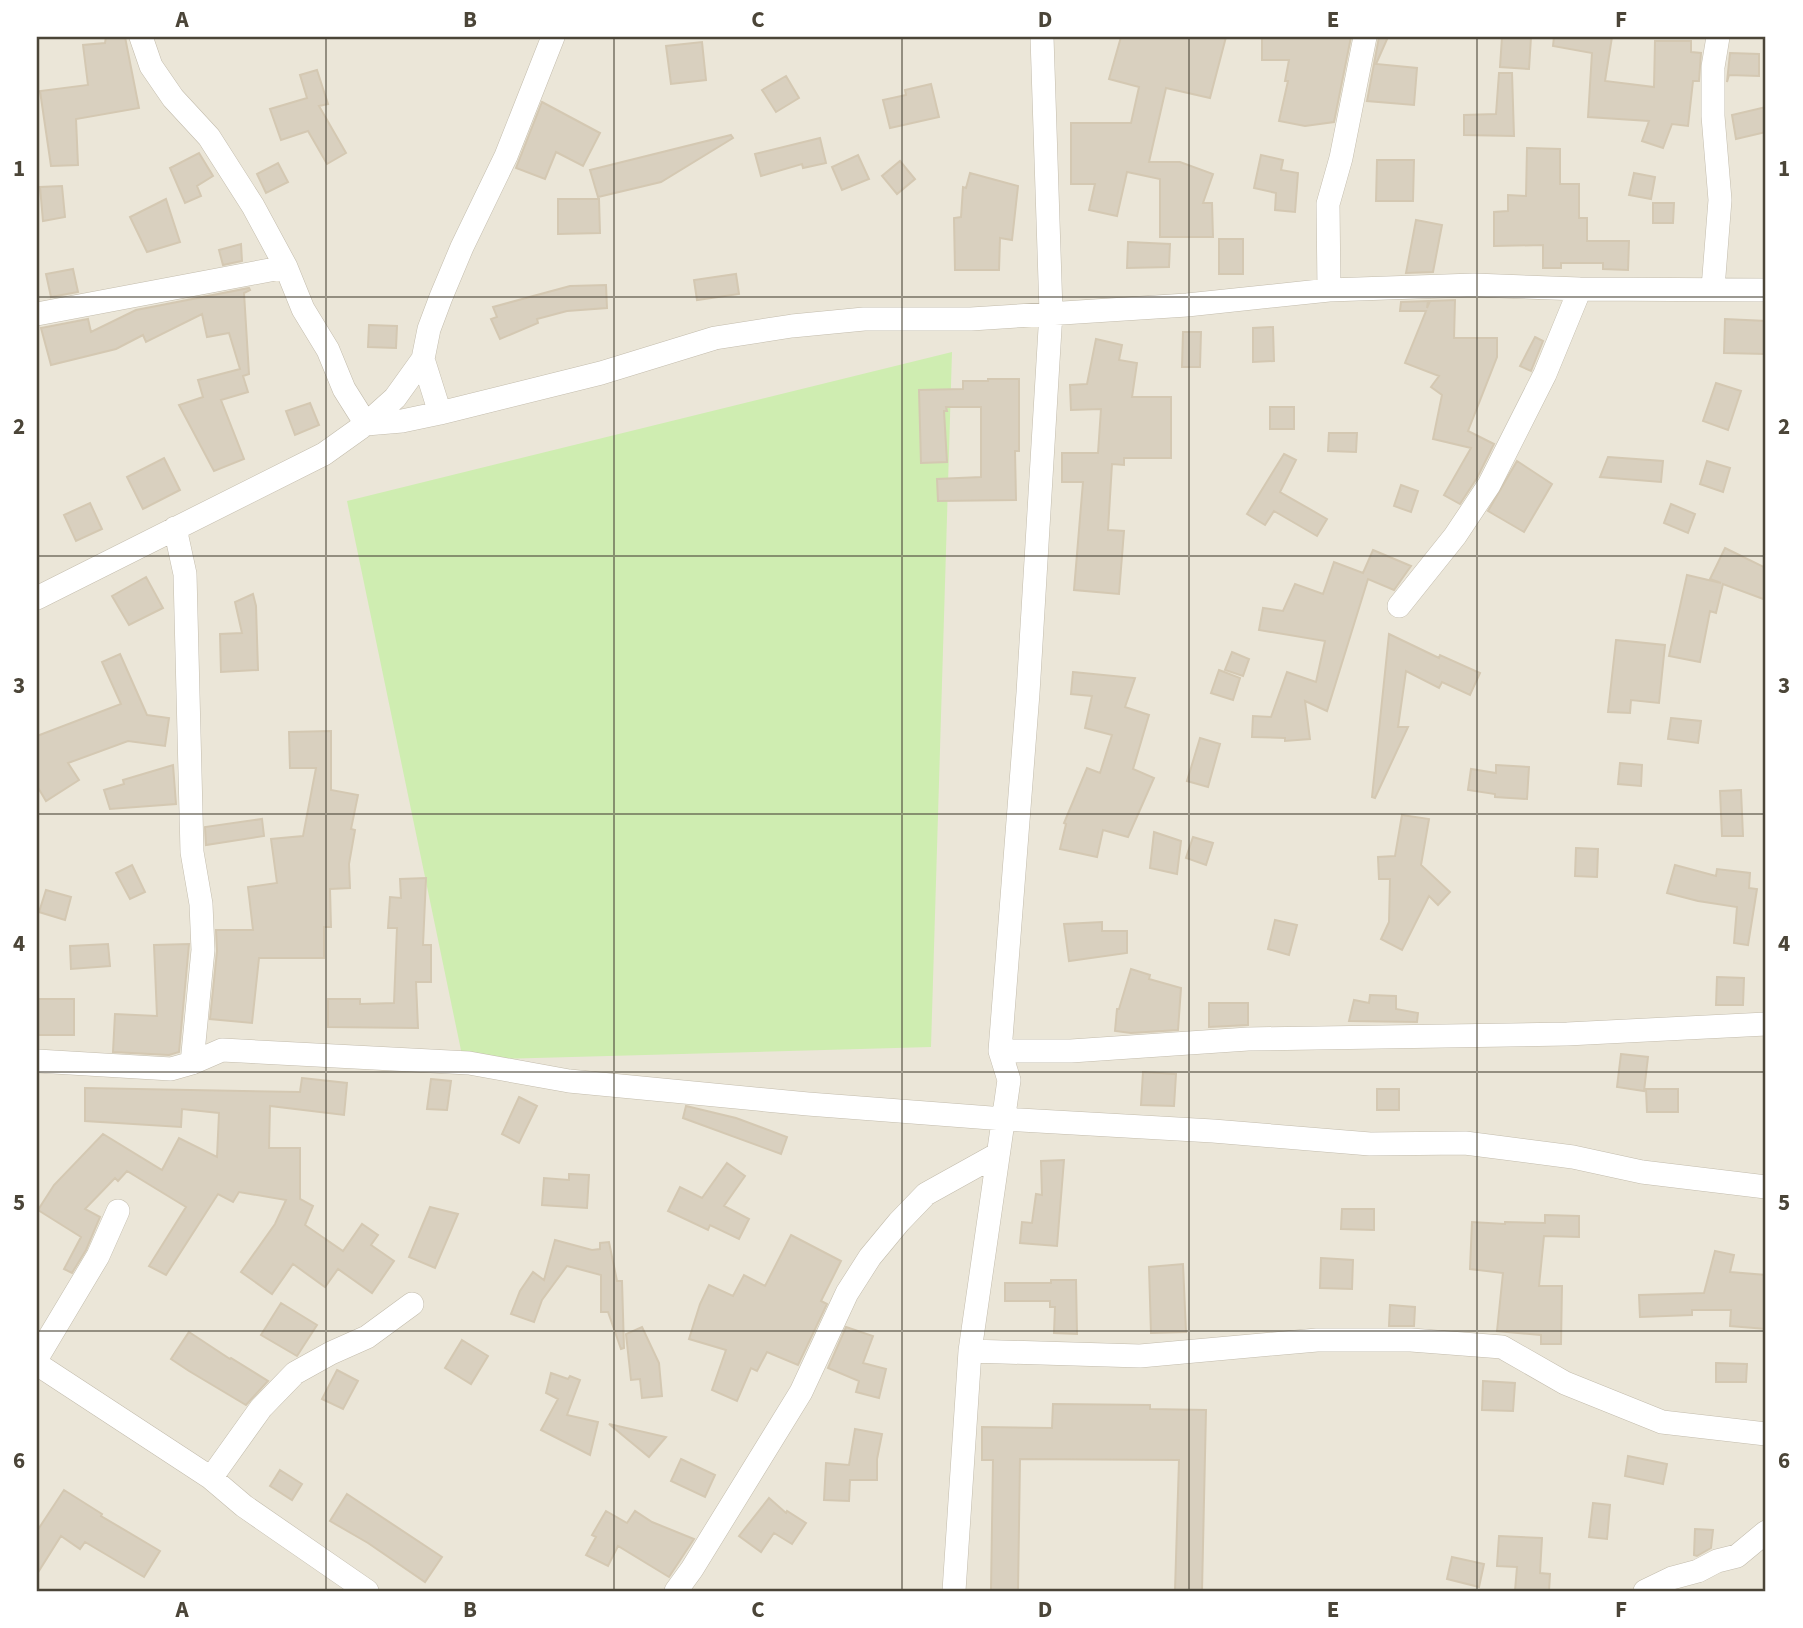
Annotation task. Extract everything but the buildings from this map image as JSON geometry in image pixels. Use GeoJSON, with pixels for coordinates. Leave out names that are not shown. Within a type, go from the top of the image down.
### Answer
{"type":"FeatureCollection","features":[{"type":"Feature","properties":{"kind":"street"},"geometry":{"type":"LineString","coordinates":[[141,37],[151,66],[173,99],[209,137],[253,206],[286,267],[303,309],[328,349],[344,389],[366,424]]}},
{"type":"Feature","properties":{"kind":"street"},"geometry":{"type":"LineString","coordinates":[[37,598],[324,454],[366,424],[395,398],[423,359],[429,329],[441,297],[506,156],[553,37]]}},
{"type":"Feature","properties":{"kind":"street"},"geometry":{"type":"LineString","coordinates":[[954,1591],[970,1351],[1009,1080],[1000,1051],[1028,693],[1051,312],[1042,37]]}},
{"type":"Feature","properties":{"kind":"street"},"geometry":{"type":"LineString","coordinates":[[1329,290],[1328,204],[1341,158],[1365,37]]}},
{"type":"Feature","properties":{"kind":"street"},"geometry":{"type":"LineString","coordinates":[[1713,288],[1720,200],[1713,116],[1713,67],[1718,37]]}},
{"type":"Feature","properties":{"kind":"street"},"geometry":{"type":"LineString","coordinates":[[37,314],[286,267]]}},
{"type":"Feature","properties":{"kind":"street"},"geometry":{"type":"LineString","coordinates":[[366,424],[402,421],[440,413],[601,373],[715,338],[864,319],[971,319],[1187,305],[1329,290],[1475,285],[1580,289],[1766,290]]}},
{"type":"Feature","properties":{"kind":"street"},"geometry":{"type":"LineString","coordinates":[[1399,606],[1455,536],[1489,485],[1550,363],[1580,289]]}},
{"type":"Feature","properties":{"kind":"street"},"geometry":{"type":"LineString","coordinates":[[423,359],[440,413]]}},
{"type":"Feature","properties":{"kind":"street"},"geometry":{"type":"LineString","coordinates":[[175,528],[185,574],[192,852],[201,904],[203,950],[192,1063]]}},
{"type":"Feature","properties":{"kind":"street"},"geometry":{"type":"LineString","coordinates":[[1000,1051],[1070,1051],[1248,1039],[1567,1034],[1766,1024]]}},
{"type":"Feature","properties":{"kind":"street"},"geometry":{"type":"LineString","coordinates":[[37,1061],[171,1069],[222,1050],[469,1063],[569,1081],[808,1104],[1370,1144],[1465,1143],[1573,1157],[1642,1172],[1766,1187]]}},
{"type":"Feature","properties":{"kind":"street"},"geometry":{"type":"LineString","coordinates":[[676,1591],[801,1392],[847,1293],[870,1257],[926,1194],[998,1154]]}},
{"type":"Feature","properties":{"kind":"street"},"geometry":{"type":"LineString","coordinates":[[37,1358],[98,1256],[118,1211]]}},
{"type":"Feature","properties":{"kind":"street"},"geometry":{"type":"LineString","coordinates":[[211,1478],[261,1408],[295,1373],[367,1337],[412,1304]]}},
{"type":"Feature","properties":{"kind":"street"},"geometry":{"type":"LineString","coordinates":[[970,1351],[1140,1356],[1317,1340],[1411,1340],[1502,1347],[1565,1383],[1662,1422],[1766,1434]]}},
{"type":"Feature","properties":{"kind":"street"},"geometry":{"type":"LineString","coordinates":[[37,1364],[211,1478],[244,1506],[367,1591]]}},
{"type":"Feature","properties":{"kind":"street"},"geometry":{"type":"LineString","coordinates":[[1645,1591],[1672,1578],[1737,1556],[1766,1532]]}},
{"type":"Feature","properties":{"kind":"shaded area"},"geometry":{"type":"Polygon","coordinates":[[[37,37],[1766,37],[1766,1591],[37,1591],[37,37]]]}},
{"type":"Feature","properties":{"kind":"green space"},"geometry":{"type":"Polygon","coordinates":[[[952,352],[931,1047],[463,1060],[347,501],[952,352]]]}}]}
